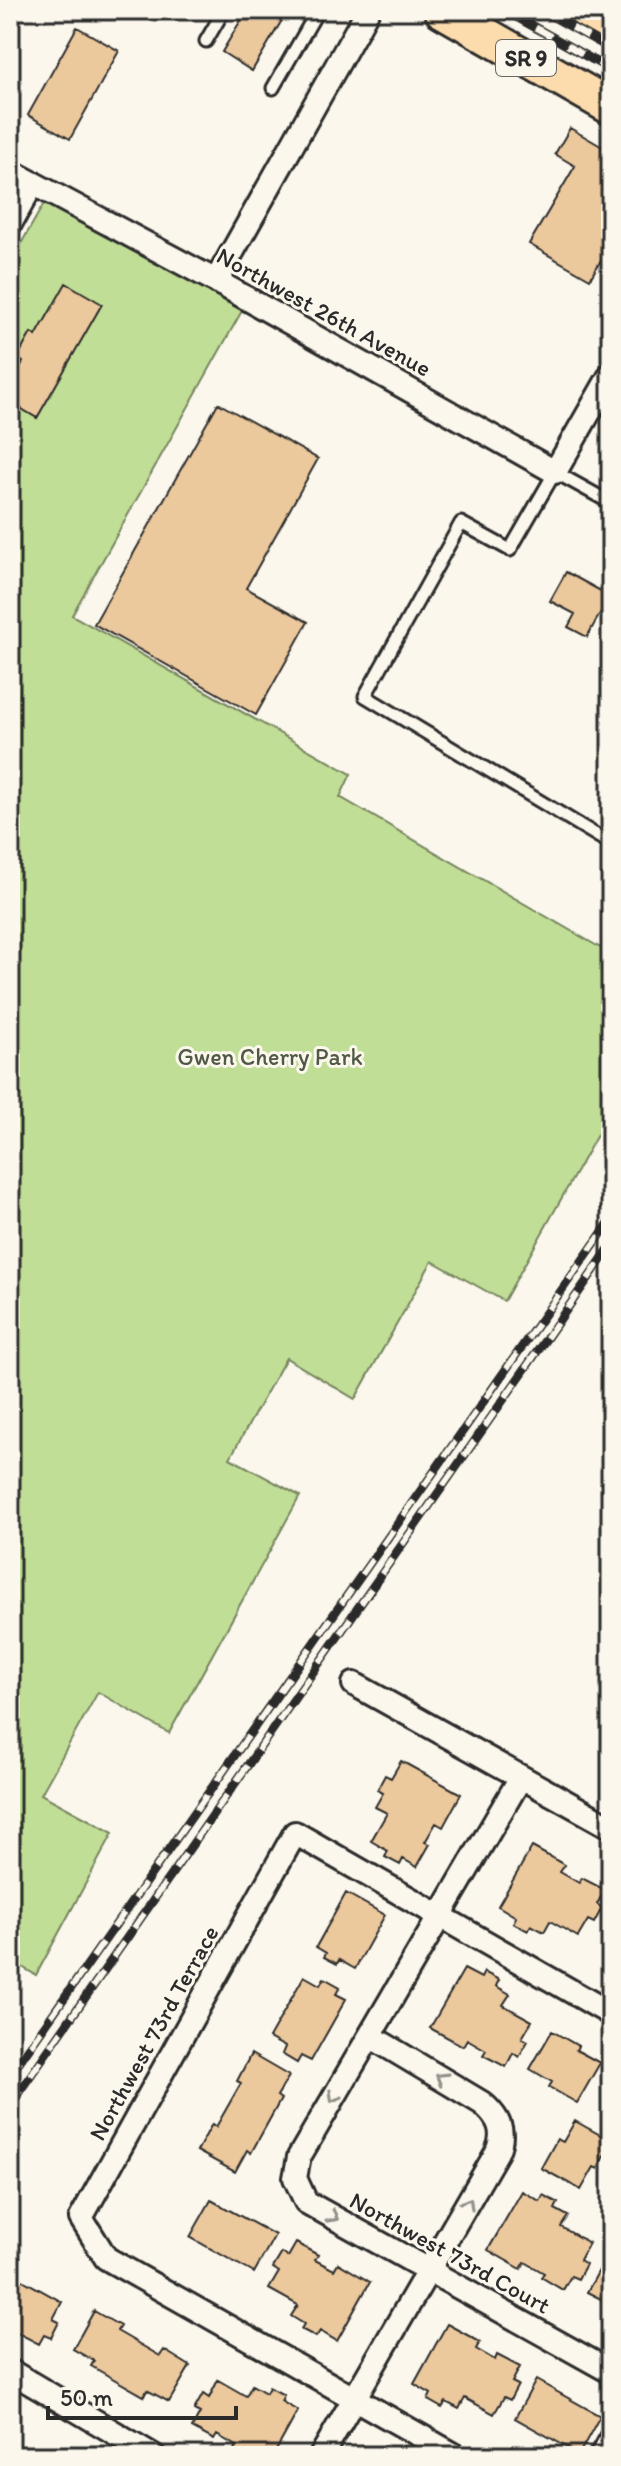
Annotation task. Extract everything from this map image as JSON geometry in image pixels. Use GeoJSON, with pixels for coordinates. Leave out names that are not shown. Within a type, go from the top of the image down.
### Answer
{"type":"FeatureCollection","features":[{"type":"Feature","properties":{"kind":"main road","name":"SR 9"},"geometry":{"type":"LineString","coordinates":[[442,10],[611,107]]}},
{"type":"Feature","properties":{"kind":"main road"},"geometry":{"type":"LineString","coordinates":[[585,10],[611,25]]}},
{"type":"Feature","properties":{"kind":"street"},"geometry":{"type":"LineString","coordinates":[[216,281],[368,10]]}},
{"type":"Feature","properties":{"kind":"street","name":"Northwest 26th Avenue"},"geometry":{"type":"LineString","coordinates":[[10,171],[216,281],[555,472]]}},
{"type":"Feature","properties":{"kind":"street"},"geometry":{"type":"LineString","coordinates":[[10,224],[33,183]]}},
{"type":"Feature","properties":{"kind":"street"},"geometry":{"type":"LineString","coordinates":[[555,472],[611,374]]}},
{"type":"Feature","properties":{"kind":"street"},"geometry":{"type":"LineString","coordinates":[[354,1684],[611,1827]]}},
{"type":"Feature","properties":{"kind":"street"},"geometry":{"type":"LineString","coordinates":[[321,2456],[497,2152],[500,2126],[497,2118],[482,2103],[370,2036],[521,1777]]}},
{"type":"Feature","properties":{"kind":"street","name":"Northwest 73rd Terrace"},"geometry":{"type":"LineString","coordinates":[[354,2398],[106,2258],[81,2218],[295,1833],[440,1916]]}},
{"type":"Feature","properties":{"kind":"street"},"geometry":{"type":"LineString","coordinates":[[440,1916],[611,2014]]}},
{"type":"Feature","properties":{"kind":"street","name":"Northwest 73rd Court"},"geometry":{"type":"LineString","coordinates":[[370,2036],[299,2157],[295,2178],[306,2202],[611,2372]]}},
{"type":"Feature","properties":{"kind":"street"},"geometry":{"type":"LineString","coordinates":[[10,2371],[154,2456]]}},
{"type":"Feature","properties":{"kind":"street"},"geometry":{"type":"LineString","coordinates":[[354,2398],[456,2456]]}},
{"type":"Feature","properties":{"kind":"street"},"geometry":{"type":"LineString","coordinates":[[601,2456],[611,2438]]}},
{"type":"Feature","properties":{"kind":"lane"},"geometry":{"type":"LineString","coordinates":[[206,41],[224,10]]}},
{"type":"Feature","properties":{"kind":"lane"},"geometry":{"type":"LineString","coordinates":[[273,88],[318,10]]}},
{"type":"Feature","properties":{"kind":"lane"},"geometry":{"type":"LineString","coordinates":[[555,472],[510,550],[461,523],[365,696],[611,844]]}},
{"type":"Feature","properties":{"kind":"lane","name":"Northwest 26th Avenue"},"geometry":{"type":"LineString","coordinates":[[555,472],[611,503]]}},
{"type":"Feature","properties":{"kind":"green space","name":"Gwen Cherry Park"},"geometry":{"type":"Polygon","coordinates":[[[46,200],[243,309],[72,615],[351,774],[340,797],[611,954],[611,1110],[504,1301],[432,1261],[355,1399],[286,1358],[230,1458],[300,1496],[169,1733],[98,1692],[41,1794],[113,1833],[36,1975],[10,1960],[10,263],[46,200]]]}},
{"type":"Feature","properties":{"kind":"building"},"geometry":{"type":"Polygon","coordinates":[[[247,10],[288,10],[252,71],[222,52],[247,10]]]}},
{"type":"Feature","properties":{"kind":"building"},"geometry":{"type":"Polygon","coordinates":[[[77,27],[119,51],[70,139],[28,115],[77,27]]]}},
{"type":"Feature","properties":{"kind":"building"},"geometry":{"type":"Polygon","coordinates":[[[570,128],[611,152],[611,243],[590,279],[529,244],[575,166],[555,154],[570,128]]]}},
{"type":"Feature","properties":{"kind":"building"},"geometry":{"type":"Polygon","coordinates":[[[66,283],[102,304],[37,418],[10,402],[10,384],[23,362],[17,358],[31,333],[36,336],[66,283]]]}},
{"type":"Feature","properties":{"kind":"building"},"geometry":{"type":"Polygon","coordinates":[[[218,403],[318,459],[246,588],[308,622],[256,715],[94,624],[218,403]]]}},
{"type":"Feature","properties":{"kind":"building"},"geometry":{"type":"Polygon","coordinates":[[[566,572],[610,596],[587,637],[568,627],[575,614],[550,601],[566,572]]]}},
{"type":"Feature","properties":{"kind":"building"},"geometry":{"type":"Polygon","coordinates":[[[401,1761],[461,1794],[443,1827],[436,1823],[425,1842],[430,1844],[417,1867],[403,1859],[400,1865],[385,1857],[388,1851],[371,1841],[387,1813],[375,1807],[383,1793],[377,1790],[385,1775],[391,1778],[401,1761]]]}},
{"type":"Feature","properties":{"kind":"building"},"geometry":{"type":"Polygon","coordinates":[[[532,1847],[565,1865],[560,1872],[579,1883],[582,1878],[605,1890],[597,1904],[602,1908],[594,1923],[588,1920],[578,1937],[550,1921],[544,1932],[531,1925],[528,1931],[513,1923],[516,1917],[498,1906],[532,1847]]]}},
{"type":"Feature","properties":{"kind":"building"},"geometry":{"type":"Polygon","coordinates":[[[346,1893],[385,1915],[355,1969],[339,1960],[337,1964],[324,1957],[326,1953],[316,1947],[346,1893]]]}},
{"type":"Feature","properties":{"kind":"building"},"geometry":{"type":"Polygon","coordinates":[[[464,1969],[481,1978],[484,1972],[499,1980],[496,1986],[510,1994],[503,2005],[532,2021],[522,2038],[528,2041],[519,2057],[513,2053],[506,2067],[483,2055],[486,2050],[467,2039],[463,2046],[430,2028],[464,1969]]]}},
{"type":"Feature","properties":{"kind":"building"},"geometry":{"type":"Polygon","coordinates":[[[304,1976],[320,1985],[324,1978],[340,1987],[336,1994],[346,1999],[311,2061],[301,2056],[297,2063],[282,2054],[285,2047],[269,2038],[304,1976]]]}},
{"type":"Feature","properties":{"kind":"building"},"geometry":{"type":"Polygon","coordinates":[[[552,2031],[578,2046],[576,2050],[600,2063],[577,2103],[549,2087],[552,2082],[530,2069],[552,2031]]]}},
{"type":"Feature","properties":{"kind":"building"},"geometry":{"type":"Polygon","coordinates":[[[251,2054],[289,2076],[277,2096],[281,2099],[251,2153],[247,2150],[235,2172],[197,2151],[212,2124],[216,2127],[241,2083],[237,2081],[251,2054]]]}},
{"type":"Feature","properties":{"kind":"building"},"geometry":{"type":"Polygon","coordinates":[[[575,2121],[611,2141],[598,2169],[594,2167],[581,2190],[541,2168],[557,2139],[563,2142],[575,2121]]]}},
{"type":"Feature","properties":{"kind":"building"},"geometry":{"type":"Polygon","coordinates":[[[522,2191],[540,2201],[543,2195],[558,2203],[555,2209],[568,2216],[561,2227],[589,2243],[580,2260],[586,2264],[578,2279],[571,2276],[563,2290],[541,2277],[544,2273],[525,2262],[521,2269],[488,2250],[522,2191]]]}},
{"type":"Feature","properties":{"kind":"building"},"geometry":{"type":"Polygon","coordinates":[[[211,2200],[275,2235],[254,2273],[190,2237],[211,2200]]]}},
{"type":"Feature","properties":{"kind":"building"},"geometry":{"type":"Polygon","coordinates":[[[296,2243],[318,2255],[315,2260],[334,2270],[338,2263],[370,2282],[337,2341],[320,2331],[316,2337],[301,2329],[304,2324],[291,2316],[298,2305],[269,2289],[279,2272],[273,2268],[282,2253],[288,2257],[296,2243]]]}},
{"type":"Feature","properties":{"kind":"building"},"geometry":{"type":"Polygon","coordinates":[[[608,2254],[611,2255],[611,2312],[606,2309],[609,2303],[587,2292],[608,2254]]]}},
{"type":"Feature","properties":{"kind":"building"},"geometry":{"type":"Polygon","coordinates":[[[10,2273],[62,2302],[53,2319],[59,2322],[51,2338],[44,2335],[39,2344],[10,2329],[10,2273]]]}},
{"type":"Feature","properties":{"kind":"building"},"geometry":{"type":"Polygon","coordinates":[[[94,2311],[120,2326],[117,2331],[160,2356],[164,2350],[190,2366],[169,2402],[147,2390],[144,2396],[91,2366],[94,2361],[73,2349],[94,2311]]]}},
{"type":"Feature","properties":{"kind":"building"},"geometry":{"type":"Polygon","coordinates":[[[447,2324],[480,2342],[476,2349],[495,2360],[497,2355],[520,2367],[512,2382],[518,2385],[510,2400],[504,2397],[494,2414],[465,2398],[459,2409],[446,2402],[442,2408],[428,2400],[431,2394],[414,2384],[447,2324]]]}},
{"type":"Feature","properties":{"kind":"building"},"geometry":{"type":"Polygon","coordinates":[[[218,2380],[246,2396],[252,2385],[266,2393],[269,2387],[284,2395],[281,2401],[298,2411],[273,2456],[238,2456],[232,2453],[236,2446],[217,2435],[214,2440],[192,2428],[200,2413],[194,2410],[203,2394],[209,2398],[218,2380]]]}},
{"type":"Feature","properties":{"kind":"building"},"geometry":{"type":"Polygon","coordinates":[[[536,2380],[600,2416],[579,2454],[515,2418],[536,2380]]]}},
{"type":"Feature","properties":{"kind":"railway"},"geometry":{"type":"LineString","coordinates":[[504,10],[611,70]]}},
{"type":"Feature","properties":{"kind":"railway"},"geometry":{"type":"LineString","coordinates":[[541,10],[611,49]]}},
{"type":"Feature","properties":{"kind":"railway"},"geometry":{"type":"LineString","coordinates":[[10,2075],[611,1220]]}},
{"type":"Feature","properties":{"kind":"railway"},"geometry":{"type":"LineString","coordinates":[[10,2105],[611,1246]]}}]}
